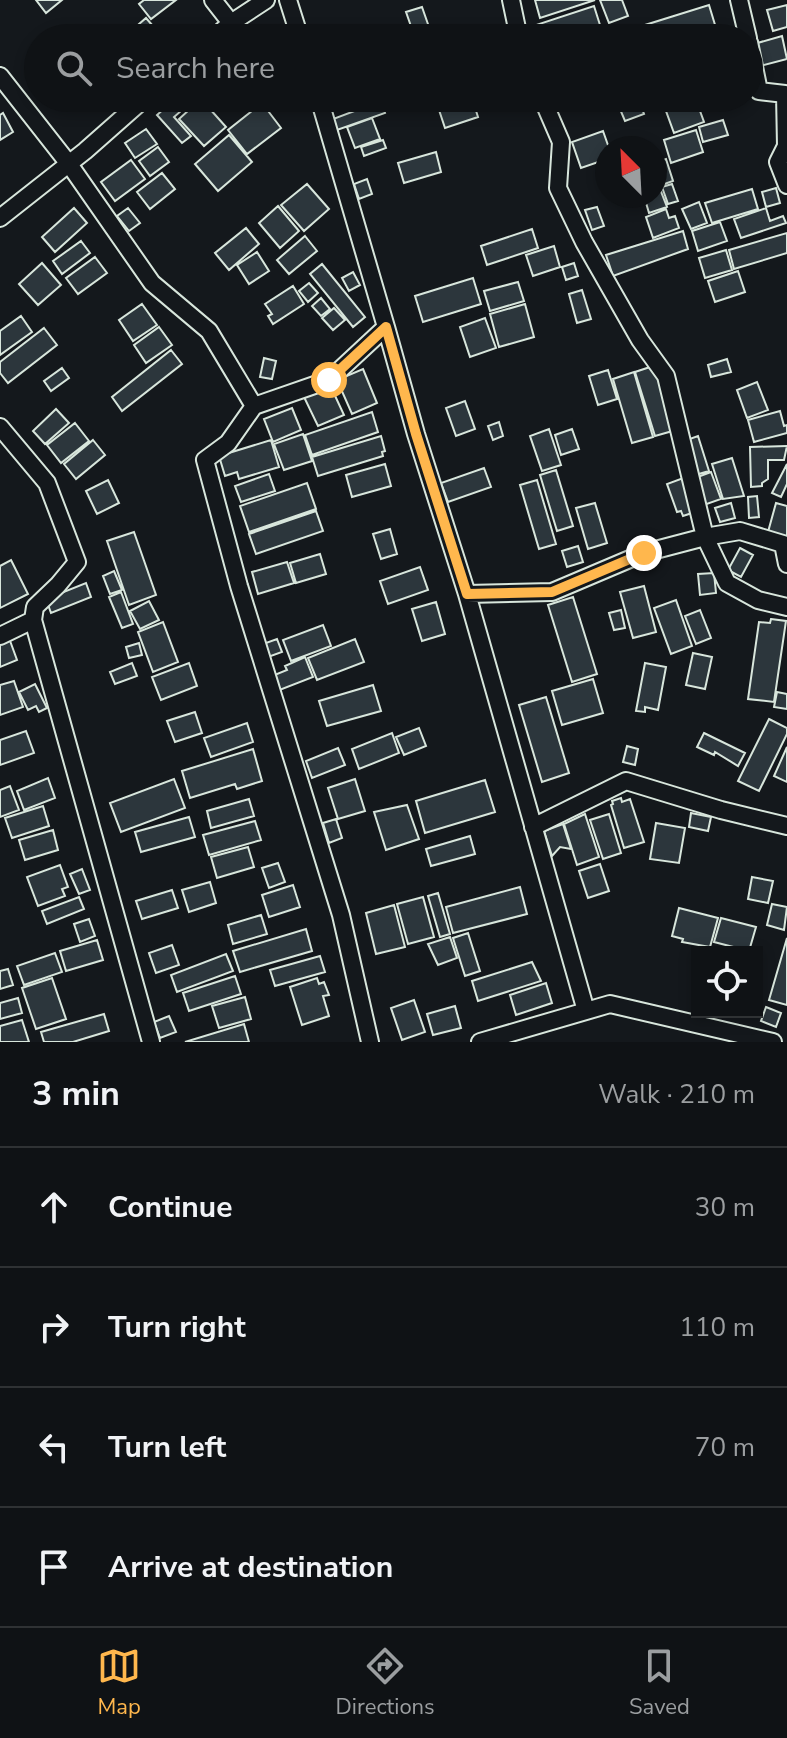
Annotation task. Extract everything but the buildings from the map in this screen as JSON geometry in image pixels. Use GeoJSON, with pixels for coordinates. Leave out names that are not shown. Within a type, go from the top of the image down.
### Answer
{"type":"FeatureCollection","features":[{"type":"Feature","properties":{"kind":"street"},"geometry":{"type":"LineString","coordinates":[[213,0],[231,23],[266,0]]}},
{"type":"Feature","properties":{"kind":"street"},"geometry":{"type":"LineString","coordinates":[[288,0],[296,24]]}},
{"type":"Feature","properties":{"kind":"street"},"geometry":{"type":"LineString","coordinates":[[511,0],[516,24]]}},
{"type":"Feature","properties":{"kind":"street"},"geometry":{"type":"LineString","coordinates":[[739,0],[745,24]]}},
{"type":"Feature","properties":{"kind":"street"},"geometry":{"type":"LineString","coordinates":[[0,76],[24,107]]}},
{"type":"Feature","properties":{"kind":"street"},"geometry":{"type":"LineString","coordinates":[[763,91],[785,94],[786,146],[778,162],[787,185]]}},
{"type":"Feature","properties":{"kind":"street"},"geometry":{"type":"LineString","coordinates":[[28,112],[69,164],[152,283],[209,331],[254,406]]}},
{"type":"Feature","properties":{"kind":"street"},"geometry":{"type":"LineString","coordinates":[[0,218],[129,112]]}},
{"type":"Feature","properties":{"kind":"street"},"geometry":{"type":"LineString","coordinates":[[323,112],[416,434],[467,594],[586,1011]]}},
{"type":"Feature","properties":{"kind":"street"},"geometry":{"type":"LineString","coordinates":[[548,112],[561,142],[558,188],[584,242],[640,340],[666,376],[705,537],[727,583],[758,600],[787,607]]}},
{"type":"Feature","properties":{"kind":"street"},"geometry":{"type":"LineString","coordinates":[[370,1042],[341,915],[239,586],[205,460],[228,443],[254,406],[329,380],[386,327]]}},
{"type":"Feature","properties":{"kind":"street"},"geometry":{"type":"LineString","coordinates":[[0,427],[47,483],[77,562],[35,607],[33,620],[151,1042]]}},
{"type":"Feature","properties":{"kind":"street"},"geometry":{"type":"LineString","coordinates":[[467,594],[552,592],[644,553],[740,531],[783,544],[787,564]]}},
{"type":"Feature","properties":{"kind":"street"},"geometry":{"type":"LineString","coordinates":[[0,636],[33,620]]}},
{"type":"Feature","properties":{"kind":"street"},"geometry":{"type":"LineString","coordinates":[[533,827],[626,781],[787,826]]}},
{"type":"Feature","properties":{"kind":"street"},"geometry":{"type":"LineString","coordinates":[[480,1042],[610,1004],[773,1042]]}},
{"type":"Feature","properties":{"kind":"route"},"geometry":{"type":"LineString","coordinates":[[329,380],[386,327],[467,594],[552,592],[644,553]]}}]}
